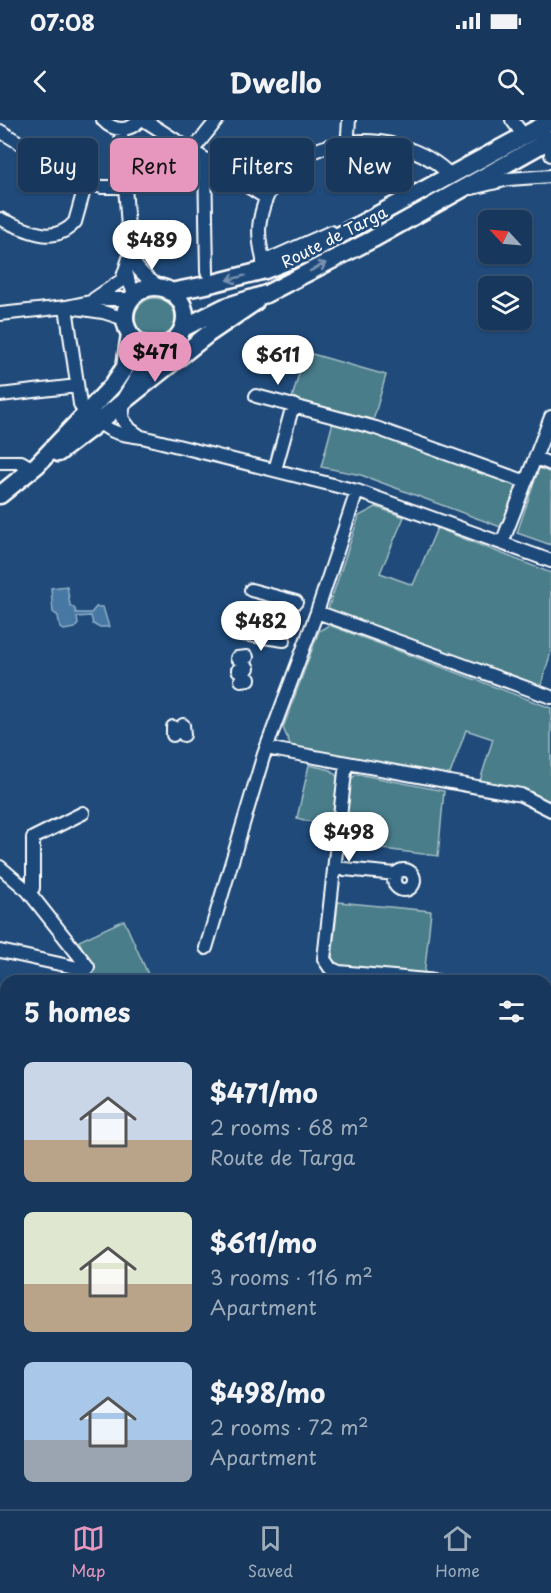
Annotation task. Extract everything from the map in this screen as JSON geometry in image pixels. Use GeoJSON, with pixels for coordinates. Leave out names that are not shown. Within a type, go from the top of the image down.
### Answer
{"type":"FeatureCollection","features":[{"type":"Feature","properties":{"kind":"main road","name":"Route de Targa"},"geometry":{"type":"LineString","coordinates":[[166,290],[206,285],[305,254],[551,121]]}},
{"type":"Feature","properties":{"kind":"main road","name":"Route de Targa"},"geometry":{"type":"LineString","coordinates":[[183,328],[225,308],[266,294],[373,239],[551,139]]}},
{"type":"Feature","properties":{"kind":"main road"},"geometry":{"type":"LineString","coordinates":[[0,495],[35,467],[92,414],[125,367],[126,308],[133,296],[148,288],[166,290],[180,301],[184,309],[183,328],[175,340],[162,346],[148,362],[124,401]]}},
{"type":"Feature","properties":{"kind":"main road"},"geometry":{"type":"LineString","coordinates":[[92,414],[124,401],[208,334],[266,294]]}},
{"type":"Feature","properties":{"kind":"main road"},"geometry":{"type":"LineString","coordinates":[[127,327],[144,346],[162,346]]}},
{"type":"Feature","properties":{"kind":"street"},"geometry":{"type":"LineString","coordinates":[[103,120],[111,127],[120,130],[130,128],[142,120],[173,138]]}},
{"type":"Feature","properties":{"kind":"street"},"geometry":{"type":"LineString","coordinates":[[198,144],[217,120]]}},
{"type":"Feature","properties":{"kind":"street"},"geometry":{"type":"LineString","coordinates":[[348,134],[349,120]]}},
{"type":"Feature","properties":{"kind":"street"},"geometry":{"type":"LineString","coordinates":[[512,120],[521,132]]}},
{"type":"Feature","properties":{"kind":"street"},"geometry":{"type":"LineString","coordinates":[[446,171],[435,158],[405,141],[375,134],[348,134],[322,142],[302,155],[279,177],[266,198],[259,233],[264,266],[358,219],[542,120]]}},
{"type":"Feature","properties":{"kind":"street"},"geometry":{"type":"LineString","coordinates":[[120,130],[121,138]]}},
{"type":"Feature","properties":{"kind":"street"},"geometry":{"type":"LineString","coordinates":[[0,131],[18,142]]}},
{"type":"Feature","properties":{"kind":"street"},"geometry":{"type":"LineString","coordinates":[[551,139],[551,155]]}},
{"type":"Feature","properties":{"kind":"street"},"geometry":{"type":"LineString","coordinates":[[198,153],[266,198]]}},
{"type":"Feature","properties":{"kind":"street"},"geometry":{"type":"LineString","coordinates":[[206,159],[207,272]]}},
{"type":"Feature","properties":{"kind":"street"},"geometry":{"type":"LineString","coordinates":[[459,191],[509,179],[551,176]]}},
{"type":"Feature","properties":{"kind":"street"},"geometry":{"type":"LineString","coordinates":[[0,219],[41,236],[51,235],[75,222],[83,192]]}},
{"type":"Feature","properties":{"kind":"street"},"geometry":{"type":"LineString","coordinates":[[91,301],[122,280],[126,272],[130,255],[125,192]]}},
{"type":"Feature","properties":{"kind":"street"},"geometry":{"type":"LineString","coordinates":[[130,255],[140,272],[148,280],[166,290]]}},
{"type":"Feature","properties":{"kind":"street"},"geometry":{"type":"LineString","coordinates":[[0,314],[66,307],[104,298],[133,296],[126,272]]}},
{"type":"Feature","properties":{"kind":"street"},"geometry":{"type":"LineString","coordinates":[[66,307],[96,310],[127,327]]}},
{"type":"Feature","properties":{"kind":"street"},"geometry":{"type":"LineString","coordinates":[[66,307],[80,404],[119,434],[142,437],[357,491],[551,561]]}},
{"type":"Feature","properties":{"kind":"street"},"geometry":{"type":"LineString","coordinates":[[0,395],[77,386]]}},
{"type":"Feature","properties":{"kind":"street"},"geometry":{"type":"LineString","coordinates":[[256,396],[376,428],[526,482]]}},
{"type":"Feature","properties":{"kind":"street"},"geometry":{"type":"LineString","coordinates":[[124,401],[122,418],[142,437]]}},
{"type":"Feature","properties":{"kind":"street"},"geometry":{"type":"LineString","coordinates":[[274,470],[293,405]]}},
{"type":"Feature","properties":{"kind":"street"},"geometry":{"type":"LineString","coordinates":[[502,543],[551,417]]}},
{"type":"Feature","properties":{"kind":"street"},"geometry":{"type":"LineString","coordinates":[[535,458],[551,464]]}},
{"type":"Feature","properties":{"kind":"street"},"geometry":{"type":"LineString","coordinates":[[0,462],[21,462],[35,467]]}},
{"type":"Feature","properties":{"kind":"street"},"geometry":{"type":"LineString","coordinates":[[206,948],[266,748],[317,612],[357,491]]}},
{"type":"Feature","properties":{"kind":"street"},"geometry":{"type":"LineString","coordinates":[[251,590],[296,602]]}},
{"type":"Feature","properties":{"kind":"street"},"geometry":{"type":"LineString","coordinates":[[317,612],[551,697]]}},
{"type":"Feature","properties":{"kind":"street"},"geometry":{"type":"LineString","coordinates":[[242,634],[284,640]]}},
{"type":"Feature","properties":{"kind":"street"},"geometry":{"type":"LineString","coordinates":[[266,748],[520,795],[551,810]]}},
{"type":"Feature","properties":{"kind":"street"},"geometry":{"type":"LineString","coordinates":[[346,763],[324,959],[326,965],[339,972],[372,975]]}},
{"type":"Feature","properties":{"kind":"street"},"geometry":{"type":"LineString","coordinates":[[28,891],[33,888],[33,838],[83,813]]}},
{"type":"Feature","properties":{"kind":"street"},"geometry":{"type":"LineString","coordinates":[[0,867],[28,891],[88,967],[78,969],[0,951]]}},
{"type":"Feature","properties":{"kind":"street"},"geometry":{"type":"LineString","coordinates":[[333,872],[395,879]]}},
{"type":"Feature","properties":{"kind":"green space"},"geometry":{"type":"Polygon","coordinates":[[[155,298],[163,299],[169,304],[174,310],[174,326],[169,332],[163,337],[155,338],[147,337],[141,332],[136,326],[135,318],[136,310],[141,304],[147,299],[155,298]]]}},
{"type":"Feature","properties":{"kind":"green space"},"geometry":{"type":"Polygon","coordinates":[[[305,352],[386,375],[373,421],[292,398],[305,352]]]}},
{"type":"Feature","properties":{"kind":"green space"},"geometry":{"type":"Polygon","coordinates":[[[333,422],[374,433],[521,488],[506,529],[361,475],[321,467],[333,422]]]}},
{"type":"Feature","properties":{"kind":"green space"},"geometry":{"type":"Polygon","coordinates":[[[539,468],[551,473],[551,545],[517,533],[539,468]]]}},
{"type":"Feature","properties":{"kind":"green space"},"geometry":{"type":"Polygon","coordinates":[[[376,507],[404,517],[380,573],[413,585],[437,528],[551,573],[551,652],[540,689],[328,609],[359,516],[376,507]]]}},
{"type":"Feature","properties":{"kind":"green space"},"geometry":{"type":"Polygon","coordinates":[[[329,625],[551,708],[551,803],[534,794],[479,784],[493,739],[466,730],[449,777],[291,746],[283,728],[319,631],[329,625]]]}},
{"type":"Feature","properties":{"kind":"green space"},"geometry":{"type":"Polygon","coordinates":[[[309,765],[331,770],[340,780],[333,828],[297,818],[309,765]]]}},
{"type":"Feature","properties":{"kind":"green space"},"geometry":{"type":"Polygon","coordinates":[[[357,774],[444,791],[438,856],[344,844],[351,779],[357,774]]]}},
{"type":"Feature","properties":{"kind":"green space"},"geometry":{"type":"Polygon","coordinates":[[[338,902],[431,911],[424,975],[341,967],[332,959],[338,902]]]}},
{"type":"Feature","properties":{"kind":"green space"},"geometry":{"type":"Polygon","coordinates":[[[124,920],[148,975],[94,975],[79,941],[124,920]]]}},
{"type":"Feature","properties":{"kind":"water"},"geometry":{"type":"Polygon","coordinates":[[[67,586],[70,605],[76,613],[91,613],[96,607],[103,607],[109,627],[98,627],[93,624],[91,616],[77,617],[78,624],[75,628],[64,630],[60,628],[58,616],[53,612],[51,588],[67,586]]]}}]}
